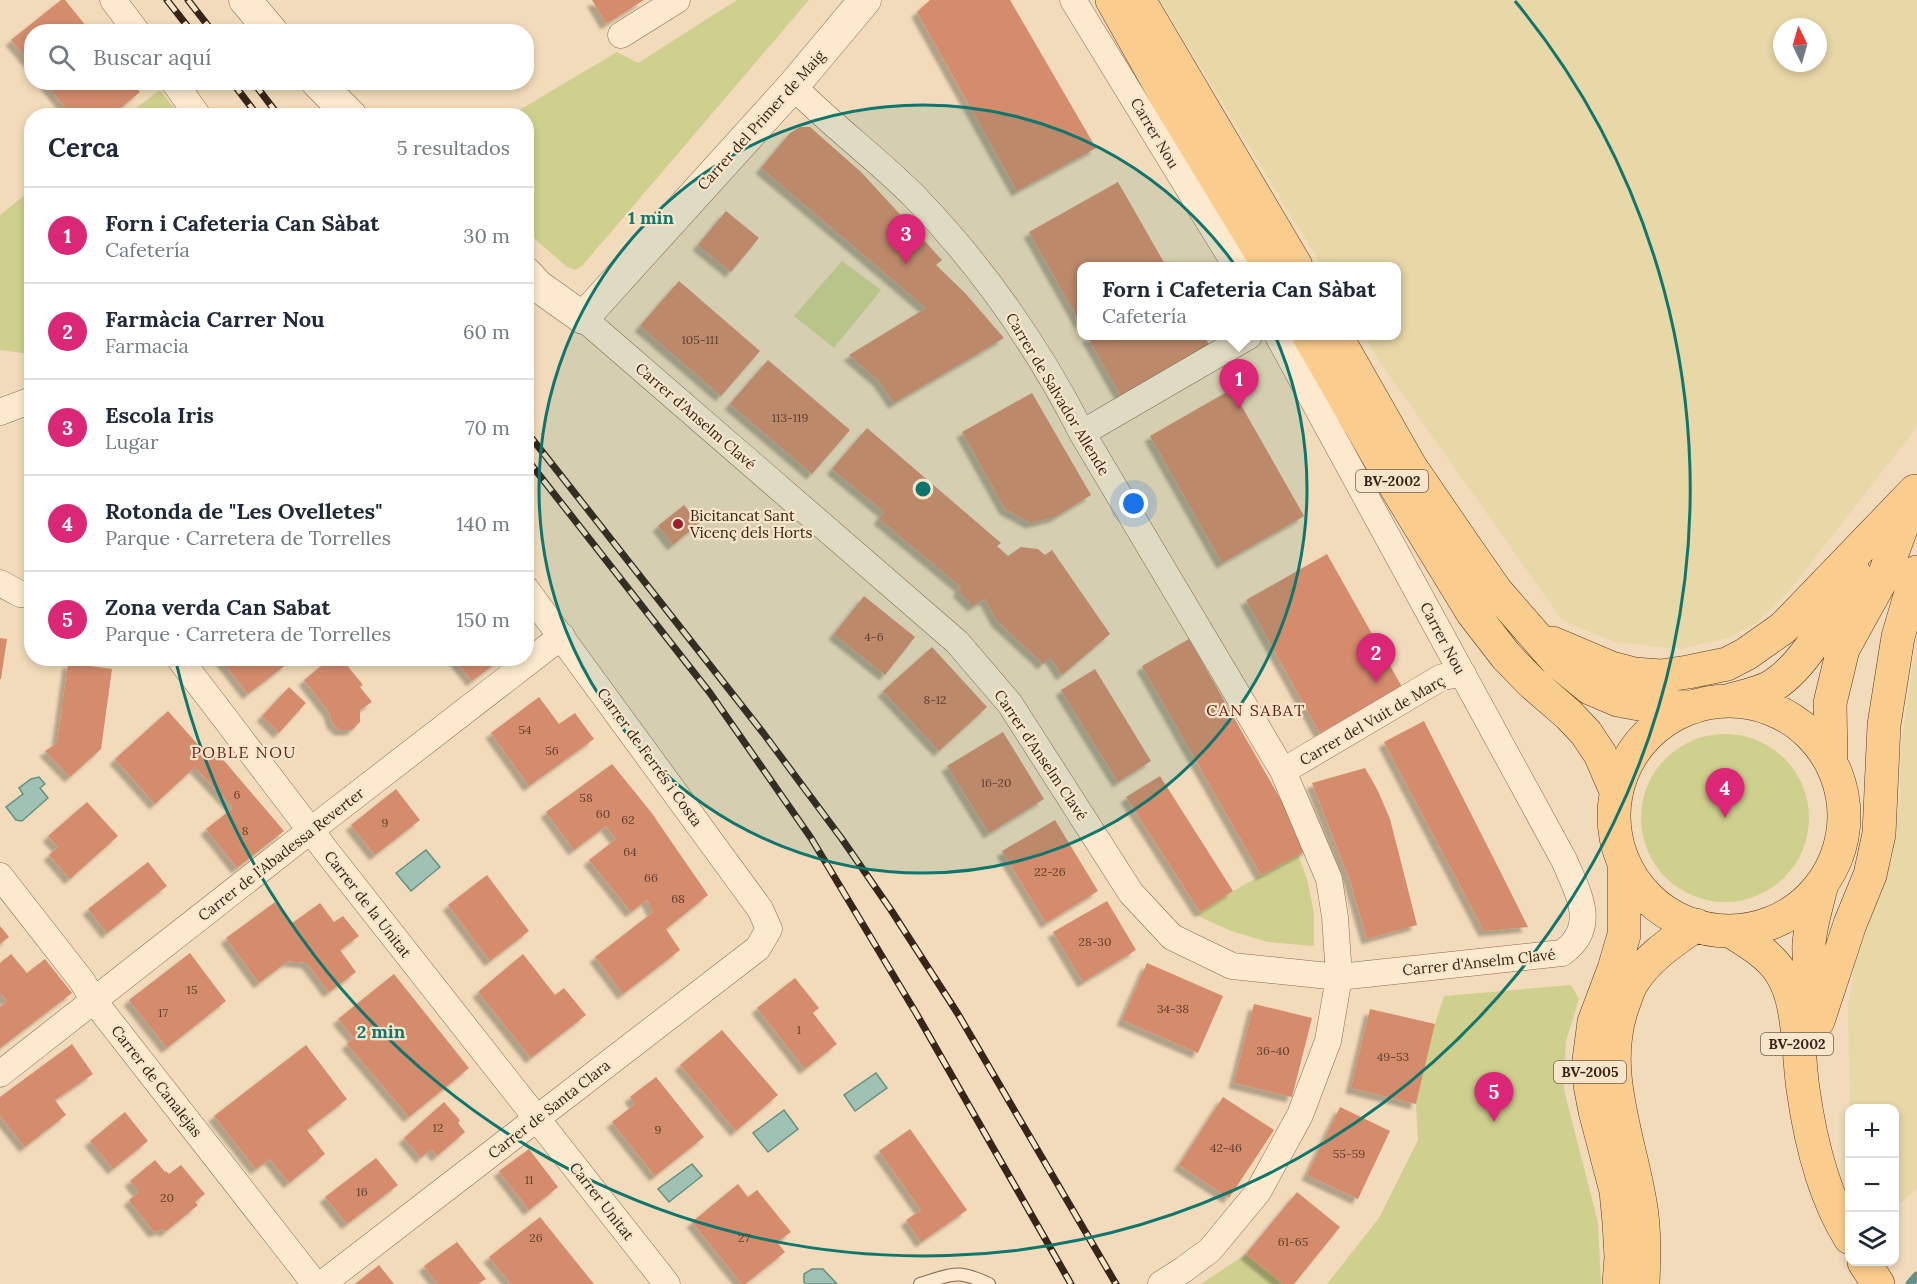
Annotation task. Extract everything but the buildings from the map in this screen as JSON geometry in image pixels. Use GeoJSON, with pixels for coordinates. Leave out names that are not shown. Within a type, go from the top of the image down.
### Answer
{"type":"FeatureCollection","features":[{"type":"Feature","properties":{"kind":"main road"},"geometry":{"type":"LineString","coordinates":[[1112,0],[1166,96],[1266,262]]}},
{"type":"Feature","properties":{"kind":"main road"},"geometry":{"type":"LineString","coordinates":[[1139,0],[1293,262]]}},
{"type":"Feature","properties":{"kind":"main road","name":"BV-2002"},"geometry":{"type":"LineString","coordinates":[[1311,340],[1397,489],[1472,612],[1512,662],[1586,733],[1600,754],[1616,791]]}},
{"type":"Feature","properties":{"kind":"main road","name":"BV-2002"},"geometry":{"type":"LineString","coordinates":[[1338,340],[1410,466],[1496,591],[1557,661],[1590,688],[1618,700],[1650,706],[1744,702],[1780,713],[1801,727],[1831,761],[1840,785],[1843,809],[1844,836],[1836,861],[1822,884],[1789,916],[1760,928],[1732,932],[1710,929],[1672,915],[1642,892],[1624,863],[1618,846],[1615,827],[1616,791],[1635,750],[1657,729],[1684,711],[1711,704]]}},
{"type":"Feature","properties":{"kind":"main road"},"geometry":{"type":"LineString","coordinates":[[1537,638],[1561,645],[1611,668],[1634,674],[1661,676],[1727,664],[1746,654],[1783,628],[1916,489]]}},
{"type":"Feature","properties":{"kind":"main road"},"geometry":{"type":"LineString","coordinates":[[1711,704],[1772,686],[1793,671],[1828,618],[1860,562],[1916,489]]}},
{"type":"Feature","properties":{"kind":"main road"},"geometry":{"type":"LineString","coordinates":[[1831,761],[1830,703],[1844,649],[1885,573],[1916,489]]}},
{"type":"Feature","properties":{"kind":"main road"},"geometry":{"type":"LineString","coordinates":[[1818,1021],[1850,924],[1870,874],[1879,834],[1884,725],[1898,637],[1917,573]]}},
{"type":"Feature","properties":{"kind":"main road","name":"BV-2005"},"geometry":{"type":"LineString","coordinates":[[1619,1284],[1621,1257],[1617,1202],[1595,1111],[1590,1085],[1589,1060],[1594,1022],[1624,935],[1624,863]]}},
{"type":"Feature","properties":{"kind":"main road","name":"BV-2002"},"geometry":{"type":"LineString","coordinates":[[1822,884],[1813,917],[1809,944],[1810,974],[1818,1021],[1826,1129],[1824,1179]]}},
{"type":"Feature","properties":{"kind":"main road","name":"BV-2005"},"geometry":{"type":"LineString","coordinates":[[1643,1284],[1645,1249],[1640,1202],[1616,1085],[1614,1050],[1618,1016],[1631,984],[1652,957],[1696,925]]}},
{"type":"Feature","properties":{"kind":"main road","name":"BV-2002"},"geometry":{"type":"LineString","coordinates":[[1732,932],[1760,950],[1781,973],[1792,999],[1803,1091],[1815,1149],[1824,1179],[1845,1230]]}},
{"type":"Feature","properties":{"kind":"main road"},"geometry":{"type":"LineString","coordinates":[[1867,1266],[1878,1284]]}},
{"type":"Feature","properties":{"kind":"street"},"geometry":{"type":"LineString","coordinates":[[114,0],[130,24]]}},
{"type":"Feature","properties":{"kind":"street"},"geometry":{"type":"LineString","coordinates":[[246,0],[266,24]]}},
{"type":"Feature","properties":{"kind":"street"},"geometry":{"type":"LineString","coordinates":[[621,35],[677,0]]}},
{"type":"Feature","properties":{"kind":"street","name":"Carrer del Primer de Maig"},"geometry":{"type":"LineString","coordinates":[[583,318],[793,86],[865,0]]}},
{"type":"Feature","properties":{"kind":"street","name":"Carrer Nou"},"geometry":{"type":"LineString","coordinates":[[1073,0],[1233,262]]}},
{"type":"Feature","properties":{"kind":"street","name":"Carrer de Salvador Allende"},"geometry":{"type":"LineString","coordinates":[[793,86],[814,108],[864,149],[914,197],[962,250],[997,294],[1061,393],[1082,433],[1283,771],[1329,879],[1335,916],[1339,977],[1328,1041],[1300,1115],[1258,1192],[1210,1250],[1161,1284]]}},
{"type":"Feature","properties":{"kind":"street"},"geometry":{"type":"LineString","coordinates":[[180,90],[192,108]]}},
{"type":"Feature","properties":{"kind":"street"},"geometry":{"type":"LineString","coordinates":[[325,90],[343,108]]}},
{"type":"Feature","properties":{"kind":"street","name":"Carrer d'Anselm Clavé"},"geometry":{"type":"LineString","coordinates":[[534,282],[583,318],[957,642],[1010,704],[1131,893],[1172,937],[1232,966],[1339,977],[1562,953],[1572,946]]}},
{"type":"Feature","properties":{"kind":"street"},"geometry":{"type":"LineString","coordinates":[[1082,433],[1242,340]]}},
{"type":"Feature","properties":{"kind":"street","name":"Carrer Nou"},"geometry":{"type":"LineString","coordinates":[[1280,340],[1564,860],[1580,898],[1584,918],[1580,933],[1572,946]]}},
{"type":"Feature","properties":{"kind":"street"},"geometry":{"type":"LineString","coordinates":[[0,412],[24,403]]}},
{"type":"Feature","properties":{"kind":"street"},"geometry":{"type":"LineString","coordinates":[[0,583],[24,594]]}},
{"type":"Feature","properties":{"kind":"street","name":"Carrer de Ferrés i Costa"},"geometry":{"type":"LineString","coordinates":[[534,599],[760,909],[769,929]]}},
{"type":"Feature","properties":{"kind":"street","name":"Carrer de l'Abadessa Reverter"},"geometry":{"type":"LineString","coordinates":[[534,658],[562,636]]}},
{"type":"Feature","properties":{"kind":"street","name":"Carrer de la Unitat"},"geometry":{"type":"LineString","coordinates":[[185,666],[538,1118]]}},
{"type":"Feature","properties":{"kind":"street","name":"Carrer de l'Abadessa Reverter"},"geometry":{"type":"LineString","coordinates":[[0,1074],[523,666]]}},
{"type":"Feature","properties":{"kind":"street","name":"Carrer del Vuit de Març"},"geometry":{"type":"LineString","coordinates":[[1283,771],[1442,677],[1463,674]]}},
{"type":"Feature","properties":{"kind":"street","name":"Carrer de Canalejas"},"geometry":{"type":"LineString","coordinates":[[0,876],[82,981],[94,1001],[315,1284]]}},
{"type":"Feature","properties":{"kind":"street","name":"Carrer de Santa Clara"},"geometry":{"type":"LineString","coordinates":[[322,1284],[758,948],[769,929]]}},
{"type":"Feature","properties":{"kind":"street","name":"Carrer Unitat"},"geometry":{"type":"LineString","coordinates":[[538,1118],[667,1284]]}},
{"type":"Feature","properties":{"kind":"lane"},"geometry":{"type":"LineString","coordinates":[[920,1284],[956,1273],[989,1284]]}},
{"type":"Feature","properties":{"kind":"shaded area"},"geometry":{"type":"Polygon","coordinates":[[[1160,0],[1917,0],[1917,427],[1789,591],[1756,623],[1728,638],[1680,649],[1615,642],[1563,621],[1366,340],[1401,340],[1401,262],[1320,262],[1160,0]]]}},
{"type":"Feature","properties":{"kind":"shaded area"},"geometry":{"type":"Polygon","coordinates":[[[1917,646],[1917,1188],[1899,1203],[1899,1104],[1850,1104],[1848,1006],[1855,961],[1892,860],[1900,794],[1901,745],[1917,646]]]}},
{"type":"Feature","properties":{"kind":"shaded area"},"geometry":{"type":"Polygon","coordinates":[[[39,777],[45,784],[40,788],[48,798],[22,821],[16,820],[6,807],[23,794],[19,788],[31,779],[39,777]]]}},
{"type":"Feature","properties":{"kind":"shaded area"},"geometry":{"type":"Polygon","coordinates":[[[426,850],[440,867],[411,891],[396,873],[426,850]]]}},
{"type":"Feature","properties":{"kind":"shaded area"},"geometry":{"type":"Polygon","coordinates":[[[876,1073],[887,1088],[855,1111],[844,1095],[876,1073]]]}},
{"type":"Feature","properties":{"kind":"shaded area"},"geometry":{"type":"Polygon","coordinates":[[[784,1110],[798,1129],[768,1152],[753,1133],[784,1110]]]}},
{"type":"Feature","properties":{"kind":"shaded area"},"geometry":{"type":"Polygon","coordinates":[[[692,1164],[702,1176],[669,1202],[658,1189],[692,1164]]]}},
{"type":"Feature","properties":{"kind":"shaded area"},"geometry":{"type":"Polygon","coordinates":[[[812,1269],[823,1269],[837,1284],[806,1284],[804,1274],[812,1269]]]}},
{"type":"Feature","properties":{"kind":"green space"},"geometry":{"type":"Polygon","coordinates":[[[737,0],[809,0],[582,266],[575,270],[567,267],[534,238],[534,108],[523,108],[617,52],[638,63],[737,0]]]}},
{"type":"Feature","properties":{"kind":"green space"},"geometry":{"type":"Polygon","coordinates":[[[160,90],[174,108],[136,108],[160,90]]]}},
{"type":"Feature","properties":{"kind":"green space"},"geometry":{"type":"Polygon","coordinates":[[[24,196],[24,353],[0,350],[0,215],[24,196]]]}},
{"type":"Feature","properties":{"kind":"green space"},"geometry":{"type":"Polygon","coordinates":[[[842,261],[881,290],[834,348],[794,316],[842,261]]]}},
{"type":"Feature","properties":{"kind":"green space"},"geometry":{"type":"Polygon","coordinates":[[[1725,734],[1741,735],[1757,740],[1785,758],[1803,786],[1808,802],[1808,834],[1803,850],[1785,878],[1757,896],[1741,901],[1725,902],[1709,901],[1693,896],[1665,878],[1647,850],[1642,834],[1641,818],[1642,802],[1647,786],[1665,758],[1693,740],[1709,735],[1725,734]]]}},
{"type":"Feature","properties":{"kind":"green space"},"geometry":{"type":"Polygon","coordinates":[[[1298,855],[1307,879],[1314,913],[1314,946],[1268,942],[1231,931],[1196,915],[1233,891],[1298,855]]]}},
{"type":"Feature","properties":{"kind":"green space"},"geometry":{"type":"Polygon","coordinates":[[[1571,985],[1579,999],[1566,1041],[1564,1090],[1598,1222],[1601,1284],[1327,1284],[1379,1218],[1418,1140],[1416,1104],[1444,996],[1571,985]]]}},
{"type":"Feature","properties":{"kind":"green space"},"geometry":{"type":"Polygon","coordinates":[[[1246,1254],[1283,1284],[1201,1284],[1246,1254]]]}},
{"type":"Feature","properties":{"kind":"waterway"},"geometry":{"type":"LineString","coordinates":[[1910,1284],[1917,1276]]}},
{"type":"Feature","properties":{"kind":"railway"},"geometry":{"type":"LineString","coordinates":[[167,0],[186,24]]}},
{"type":"Feature","properties":{"kind":"railway"},"geometry":{"type":"LineString","coordinates":[[188,0],[207,24]]}},
{"type":"Feature","properties":{"kind":"railway"},"geometry":{"type":"LineString","coordinates":[[238,90],[252,108]]}},
{"type":"Feature","properties":{"kind":"railway"},"geometry":{"type":"LineString","coordinates":[[259,90],[273,108]]}},
{"type":"Feature","properties":{"kind":"railway"},"geometry":{"type":"LineString","coordinates":[[534,441],[764,734],[842,839],[958,1014],[1116,1284]]}},
{"type":"Feature","properties":{"kind":"railway"},"geometry":{"type":"LineString","coordinates":[[534,468],[710,693],[811,838],[916,1013],[1071,1284]]}},
{"type":"Feature","properties":{"kind":"place","name":"Escola Iris"},"geometry":{"type":"Point","coordinates":[906,264]}},
{"type":"Feature","properties":{"kind":"place","name":"Forn i Cafeteria Can Sàbat"},"geometry":{"type":"Point","coordinates":[1239,409]}},
{"type":"Feature","properties":{"kind":"place","name":"Bicitancat Sant Vicenç dels Horts"},"geometry":{"type":"Point","coordinates":[678,524]}},
{"type":"Feature","properties":{"kind":"place","name":"Farmàcia Carrer Nou"},"geometry":{"type":"Point","coordinates":[1376,683]}},
{"type":"Feature","properties":{"kind":"place","name":"Rotonda de \"Les Ovelletes\""},"geometry":{"type":"Point","coordinates":[1725,818]}},
{"type":"Feature","properties":{"kind":"place","name":"Zona verda Can Sabat"},"geometry":{"type":"Point","coordinates":[1494,1122]}},
{"type":"Feature","properties":{"kind":"district","name":"CAN SABAT"},"geometry":{"type":"Point","coordinates":[1256,710]}},
{"type":"Feature","properties":{"kind":"district","name":"POBLE NOU"},"geometry":{"type":"Point","coordinates":[244,752]}}]}
